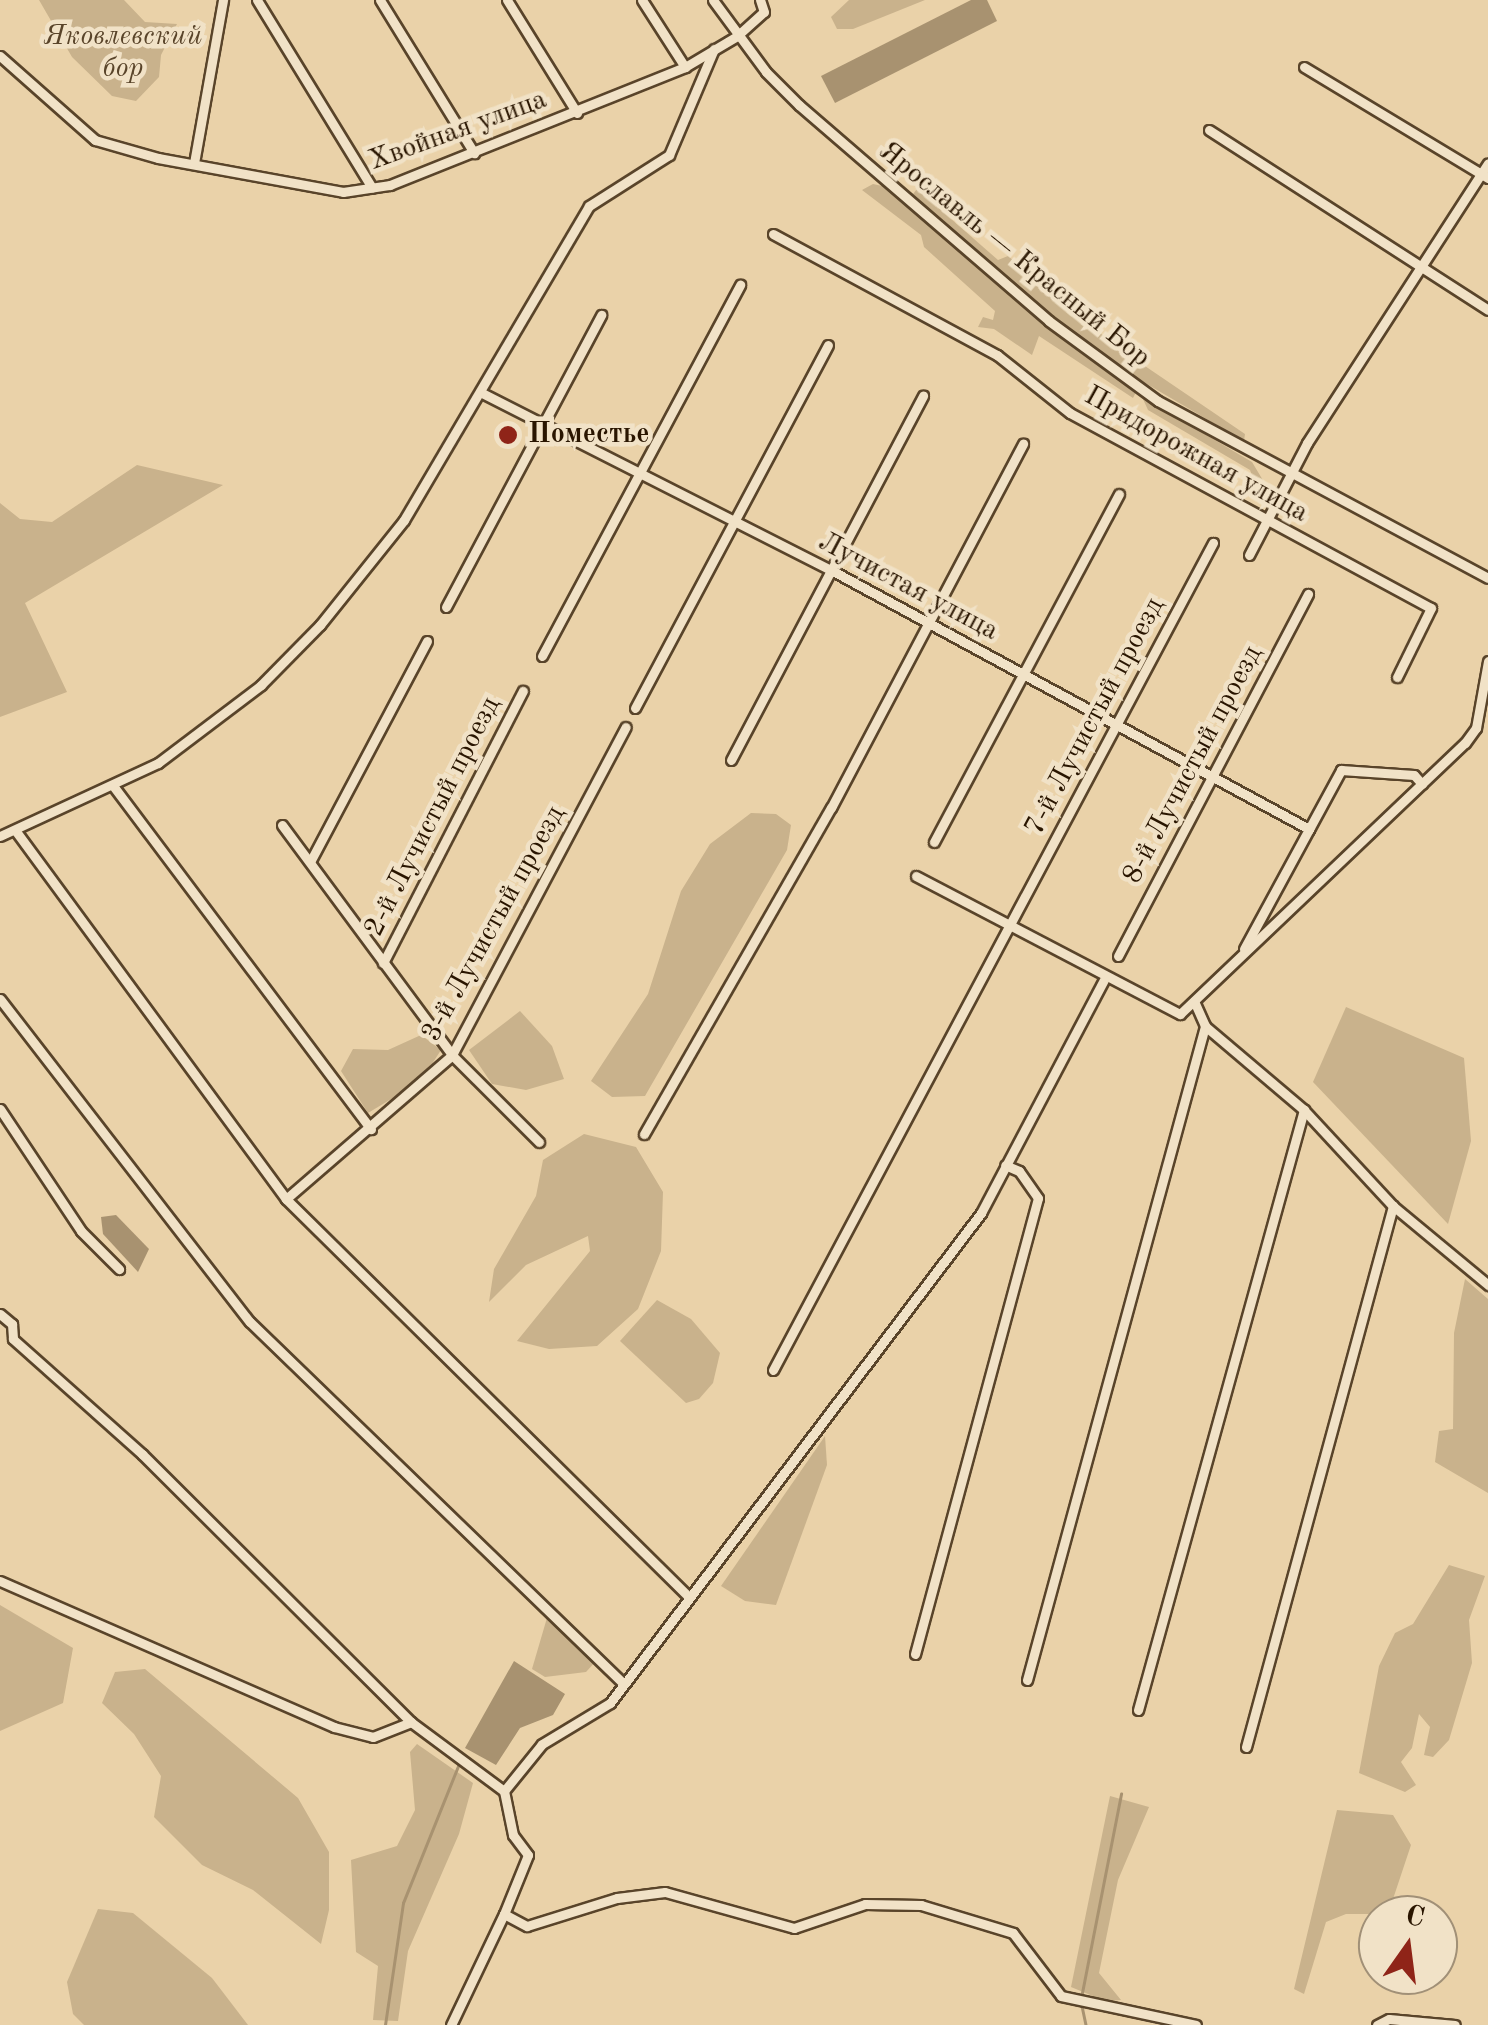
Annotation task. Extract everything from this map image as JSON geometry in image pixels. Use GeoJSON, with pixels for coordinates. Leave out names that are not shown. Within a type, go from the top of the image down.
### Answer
{"type":"FeatureCollection","features":[{"type":"Feature","properties":{"kind":"street"},"geometry":{"type":"LineString","coordinates":[[194,164],[222,0]]}},
{"type":"Feature","properties":{"kind":"street"},"geometry":{"type":"LineString","coordinates":[[258,0],[372,188]]}},
{"type":"Feature","properties":{"kind":"street"},"geometry":{"type":"LineString","coordinates":[[380,0],[474,153]]}},
{"type":"Feature","properties":{"kind":"street"},"geometry":{"type":"LineString","coordinates":[[507,0],[577,113]]}},
{"type":"Feature","properties":{"kind":"street"},"geometry":{"type":"LineString","coordinates":[[642,0],[685,67]]}},
{"type":"Feature","properties":{"kind":"street","name":"Ярославль — Красный Бор"},"geometry":{"type":"LineString","coordinates":[[713,0],[737,36],[799,105],[1049,321],[1158,401],[1488,578]]}},
{"type":"Feature","properties":{"kind":"street"},"geometry":{"type":"LineString","coordinates":[[737,36],[764,12],[760,0]]}},
{"type":"Feature","properties":{"kind":"street","name":"Хвойная улица"},"geometry":{"type":"LineString","coordinates":[[0,56],[95,140],[194,164],[343,192],[372,188],[577,113],[685,67],[737,36]]}},
{"type":"Feature","properties":{"kind":"street"},"geometry":{"type":"LineString","coordinates":[[0,836],[114,787],[158,763],[261,685],[320,625],[404,520],[589,206],[669,155],[714,48]]}},
{"type":"Feature","properties":{"kind":"street"},"geometry":{"type":"LineString","coordinates":[[1304,67],[1484,176]]}},
{"type":"Feature","properties":{"kind":"street"},"geometry":{"type":"LineString","coordinates":[[1209,130],[1488,310]]}},
{"type":"Feature","properties":{"kind":"street"},"geometry":{"type":"LineString","coordinates":[[1249,555],[1290,474],[1421,266],[1484,176],[1488,163]]}},
{"type":"Feature","properties":{"kind":"street","name":"Придорожная улица"},"geometry":{"type":"LineString","coordinates":[[773,234],[997,355],[1070,413],[1431,608],[1397,677]]}},
{"type":"Feature","properties":{"kind":"street"},"geometry":{"type":"LineString","coordinates":[[542,656],[740,286]]}},
{"type":"Feature","properties":{"kind":"street"},"geometry":{"type":"LineString","coordinates":[[446,607],[601,315]]}},
{"type":"Feature","properties":{"kind":"street"},"geometry":{"type":"LineString","coordinates":[[635,708],[828,345]]}},
{"type":"Feature","properties":{"kind":"street","name":"Лучистая улица"},"geometry":{"type":"LineString","coordinates":[[482,392],[831,570],[1309,829]]}},
{"type":"Feature","properties":{"kind":"street"},"geometry":{"type":"LineString","coordinates":[[731,760],[923,396]]}},
{"type":"Feature","properties":{"kind":"street"},"geometry":{"type":"LineString","coordinates":[[644,1134],[831,808],[1023,444]]}},
{"type":"Feature","properties":{"kind":"street"},"geometry":{"type":"LineString","coordinates":[[934,842],[1119,494]]}},
{"type":"Feature","properties":{"kind":"street","name":"7-й Лучистый проезд"},"geometry":{"type":"LineString","coordinates":[[774,1370],[1213,543]]}},
{"type":"Feature","properties":{"kind":"street","name":"8-й Лучистый проезд"},"geometry":{"type":"LineString","coordinates":[[1118,956],[1308,594]]}},
{"type":"Feature","properties":{"kind":"street"},"geometry":{"type":"LineString","coordinates":[[310,862],[427,641]]}},
{"type":"Feature","properties":{"kind":"street"},"geometry":{"type":"LineString","coordinates":[[916,876],[1104,980],[1180,1014],[1476,728],[1488,661]]}},
{"type":"Feature","properties":{"kind":"street","name":"2-й Лучистый проезд"},"geometry":{"type":"LineString","coordinates":[[383,963],[523,690]]}},
{"type":"Feature","properties":{"kind":"street","name":"3-й Лучистый проезд"},"geometry":{"type":"LineString","coordinates":[[286,1200],[452,1055],[626,727]]}},
{"type":"Feature","properties":{"kind":"street"},"geometry":{"type":"LineString","coordinates":[[1240,956],[1341,770],[1414,775],[1422,784]]}},
{"type":"Feature","properties":{"kind":"street"},"geometry":{"type":"LineString","coordinates":[[114,787],[371,1129]]}},
{"type":"Feature","properties":{"kind":"street"},"geometry":{"type":"LineString","coordinates":[[282,824],[452,1055],[539,1142]]}},
{"type":"Feature","properties":{"kind":"street"},"geometry":{"type":"LineString","coordinates":[[14,830],[286,1200],[689,1597]]}},
{"type":"Feature","properties":{"kind":"street"},"geometry":{"type":"LineString","coordinates":[[504,1791],[542,1744],[610,1703],[981,1214],[1104,980]]}},
{"type":"Feature","properties":{"kind":"street"},"geometry":{"type":"LineString","coordinates":[[0,999],[250,1322],[624,1684]]}},
{"type":"Feature","properties":{"kind":"street"},"geometry":{"type":"LineString","coordinates":[[1194,1001],[1205,1026],[1304,1110],[1393,1206],[1488,1285]]}},
{"type":"Feature","properties":{"kind":"street"},"geometry":{"type":"LineString","coordinates":[[1027,1680],[1205,1026]]}},
{"type":"Feature","properties":{"kind":"street"},"geometry":{"type":"LineString","coordinates":[[0,1109],[81,1231],[119,1269]]}},
{"type":"Feature","properties":{"kind":"street"},"geometry":{"type":"LineString","coordinates":[[1138,1710],[1304,1110]]}},
{"type":"Feature","properties":{"kind":"street"},"geometry":{"type":"LineString","coordinates":[[915,1654],[1038,1198],[1019,1171],[1005,1165]]}},
{"type":"Feature","properties":{"kind":"street"},"geometry":{"type":"LineString","coordinates":[[1246,1747],[1393,1206]]}},
{"type":"Feature","properties":{"kind":"street"},"geometry":{"type":"LineString","coordinates":[[0,1314],[12,1324],[13,1339],[142,1454],[411,1722],[504,1791],[513,1835],[528,1855],[451,2025]]}},
{"type":"Feature","properties":{"kind":"street"},"geometry":{"type":"LineString","coordinates":[[0,1581],[334,1727],[373,1737],[411,1722]]}},
{"type":"Feature","properties":{"kind":"street"},"geometry":{"type":"LineString","coordinates":[[504,1914],[527,1926],[665,1892],[794,1928],[865,1904],[921,1906],[1013,1933],[1061,1996],[1196,2025]]}},
{"type":"Feature","properties":{"kind":"street"},"geometry":{"type":"LineString","coordinates":[[1378,2025],[1389,2019],[1455,2025]]}},
{"type":"Feature","properties":{"kind":"green space","name":"Яковлевский бор"},"geometry":{"type":"Polygon","coordinates":[[[39,0],[124,0],[145,22],[177,24],[161,55],[159,77],[136,101],[112,96],[72,57],[39,0]]]}},
{"type":"Feature","properties":{"kind":"green space"},"geometry":{"type":"Polygon","coordinates":[[[849,0],[925,0],[853,29],[837,29],[831,17],[849,0]]]}},
{"type":"Feature","properties":{"kind":"green space"},"geometry":{"type":"Polygon","coordinates":[[[873,184],[887,187],[1005,291],[1136,392],[1133,398],[1039,336],[1032,355],[994,329],[978,327],[983,317],[993,320],[995,311],[924,247],[921,235],[862,190],[873,184]]]}},
{"type":"Feature","properties":{"kind":"green space"},"geometry":{"type":"Polygon","coordinates":[[[917,189],[998,260],[1008,256],[1117,347],[1245,434],[1244,441],[1123,370],[1049,314],[913,194],[917,189]]]}},
{"type":"Feature","properties":{"kind":"green space"},"geometry":{"type":"Polygon","coordinates":[[[1142,397],[1252,462],[1267,487],[1258,492],[1250,470],[1148,410],[1142,397]]]}},
{"type":"Feature","properties":{"kind":"green space"},"geometry":{"type":"Polygon","coordinates":[[[137,465],[223,485],[25,603],[67,692],[0,717],[0,503],[20,519],[52,522],[137,465]]]}},
{"type":"Feature","properties":{"kind":"green space"},"geometry":{"type":"Polygon","coordinates":[[[751,813],[776,814],[791,825],[787,850],[645,1096],[612,1097],[591,1081],[648,994],[681,891],[710,844],[751,813]]]}},
{"type":"Feature","properties":{"kind":"green space"},"geometry":{"type":"Polygon","coordinates":[[[1346,1007],[1464,1058],[1471,1141],[1448,1224],[1313,1082],[1346,1007]]]}},
{"type":"Feature","properties":{"kind":"green space"},"geometry":{"type":"Polygon","coordinates":[[[520,1011],[552,1046],[564,1079],[526,1090],[492,1084],[469,1050],[520,1011]]]}},
{"type":"Feature","properties":{"kind":"green space"},"geometry":{"type":"Polygon","coordinates":[[[421,1035],[441,1050],[421,1081],[368,1113],[341,1071],[353,1049],[388,1050],[421,1035]]]}},
{"type":"Feature","properties":{"kind":"green space"},"geometry":{"type":"Polygon","coordinates":[[[584,1134],[636,1147],[663,1192],[661,1251],[638,1309],[597,1346],[549,1349],[517,1341],[590,1251],[588,1236],[526,1265],[489,1302],[494,1269],[536,1196],[543,1160],[584,1134]]]}},
{"type":"Feature","properties":{"kind":"green space"},"geometry":{"type":"Polygon","coordinates":[[[1465,1279],[1488,1299],[1488,1493],[1435,1462],[1439,1431],[1453,1429],[1454,1333],[1465,1279]]]}},
{"type":"Feature","properties":{"kind":"green space"},"geometry":{"type":"Polygon","coordinates":[[[657,1300],[691,1319],[720,1353],[713,1383],[699,1399],[686,1403],[620,1341],[657,1300]]]}},
{"type":"Feature","properties":{"kind":"green space"},"geometry":{"type":"Polygon","coordinates":[[[825,1436],[827,1465],[776,1605],[745,1601],[721,1586],[825,1436]]]}},
{"type":"Feature","properties":{"kind":"green space"},"geometry":{"type":"Polygon","coordinates":[[[1449,1565],[1485,1576],[1469,1620],[1472,1663],[1449,1740],[1433,1757],[1424,1755],[1430,1727],[1419,1714],[1412,1748],[1401,1762],[1416,1785],[1405,1792],[1359,1773],[1379,1666],[1395,1633],[1413,1624],[1449,1565]]]}},
{"type":"Feature","properties":{"kind":"green space"},"geometry":{"type":"Polygon","coordinates":[[[0,1605],[73,1648],[63,1703],[0,1731],[0,1605]]]}},
{"type":"Feature","properties":{"kind":"green space"},"geometry":{"type":"Polygon","coordinates":[[[549,1611],[596,1661],[586,1672],[545,1677],[532,1669],[549,1611]]]}},
{"type":"Feature","properties":{"kind":"green space"},"geometry":{"type":"Polygon","coordinates":[[[145,1669],[298,1798],[329,1852],[329,1910],[321,1944],[253,1890],[202,1865],[154,1817],[161,1776],[134,1734],[102,1703],[115,1672],[145,1669]]]}},
{"type":"Feature","properties":{"kind":"green space"},"geometry":{"type":"Polygon","coordinates":[[[417,1744],[473,1783],[459,1834],[408,1951],[398,2021],[373,2020],[378,1966],[356,1952],[351,1860],[397,1846],[415,1810],[410,1752],[417,1744]]]}},
{"type":"Feature","properties":{"kind":"green space"},"geometry":{"type":"Polygon","coordinates":[[[1110,1796],[1149,1807],[1118,1880],[1099,1973],[1121,2000],[1105,2001],[1071,1987],[1110,1796]]]}},
{"type":"Feature","properties":{"kind":"green space"},"geometry":{"type":"Polygon","coordinates":[[[1337,1810],[1393,1815],[1411,1845],[1394,1895],[1358,1895],[1358,1914],[1326,1922],[1304,1994],[1294,1989],[1337,1810]]]}},
{"type":"Feature","properties":{"kind":"green space"},"geometry":{"type":"Polygon","coordinates":[[[98,1909],[133,1913],[212,1978],[248,2025],[84,2025],[73,2014],[67,1982],[98,1909]]]}},
{"type":"Feature","properties":{"kind":"shaded area"},"geometry":{"type":"Polygon","coordinates":[[[971,0],[987,0],[997,21],[835,103],[821,76],[971,0]]]}},
{"type":"Feature","properties":{"kind":"shaded area"},"geometry":{"type":"Polygon","coordinates":[[[116,1215],[149,1249],[138,1272],[103,1234],[101,1217],[116,1215]]]}},
{"type":"Feature","properties":{"kind":"shaded area"},"geometry":{"type":"Polygon","coordinates":[[[514,1661],[565,1694],[553,1715],[520,1728],[496,1765],[465,1748],[514,1661]]]}},
{"type":"Feature","properties":{"kind":"waterway"},"geometry":{"type":"LineString","coordinates":[[385,2025],[403,1903],[458,1766]]}},
{"type":"Feature","properties":{"kind":"waterway"},"geometry":{"type":"LineString","coordinates":[[1081,1998],[1121,1794]]}},
{"type":"Feature","properties":{"kind":"waterway"},"geometry":{"type":"LineString","coordinates":[[1082,2006],[1086,2025]]}},
{"type":"Feature","properties":{"kind":"place","name":"Поместье"},"geometry":{"type":"Point","coordinates":[508,435]}}]}
